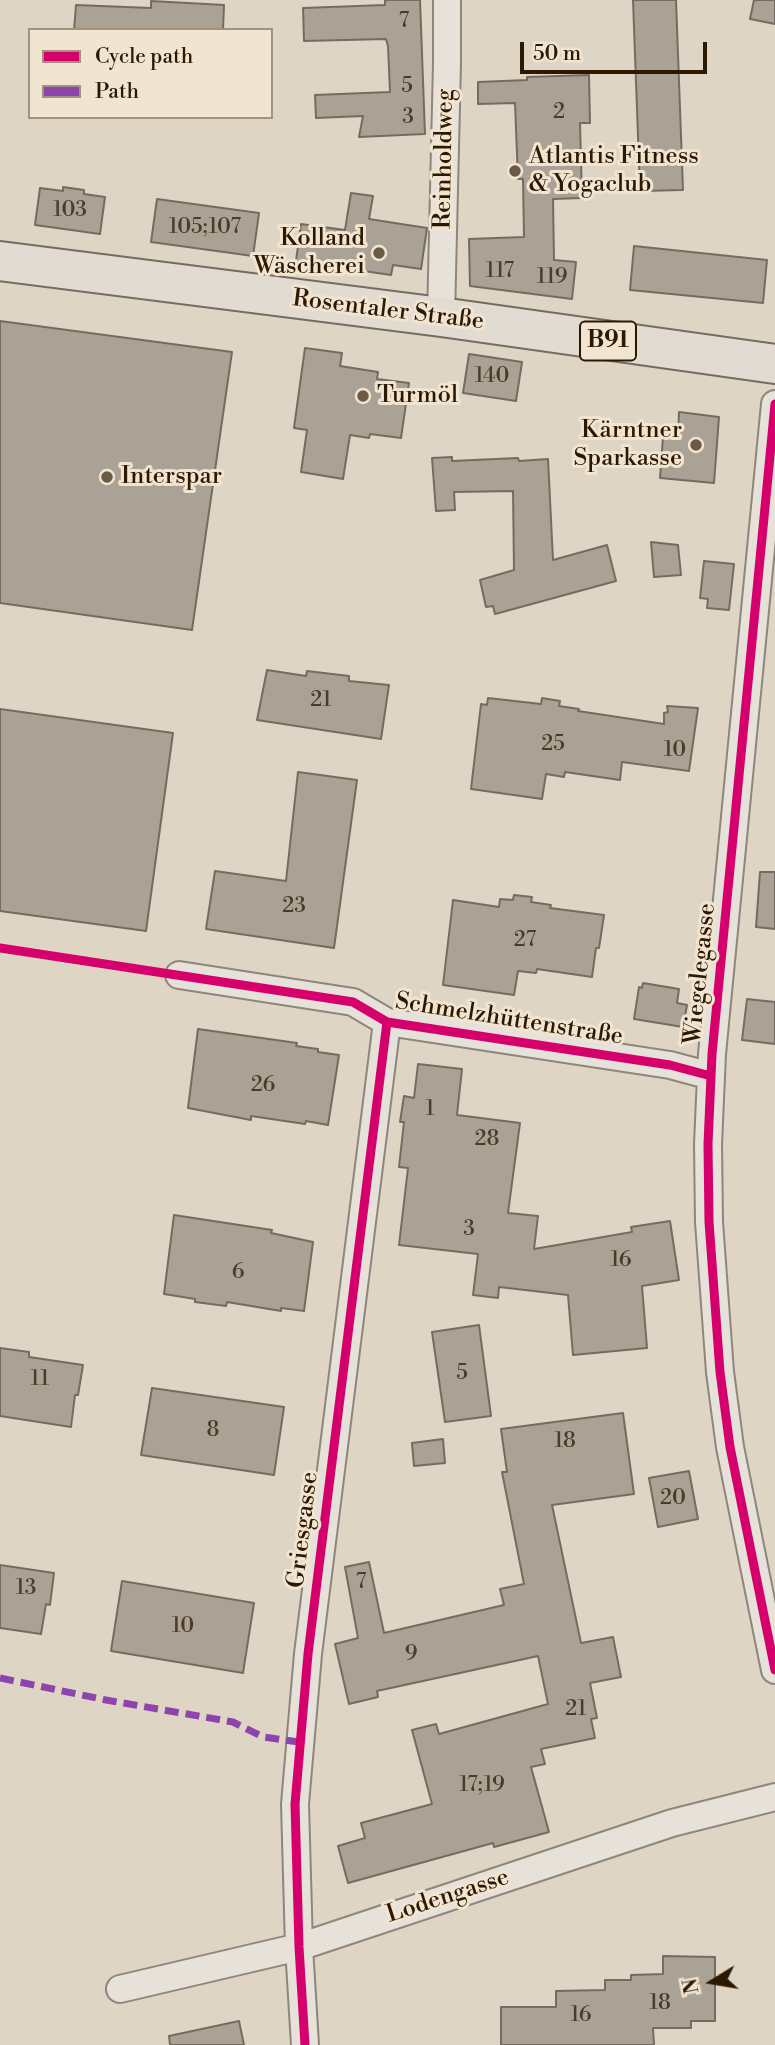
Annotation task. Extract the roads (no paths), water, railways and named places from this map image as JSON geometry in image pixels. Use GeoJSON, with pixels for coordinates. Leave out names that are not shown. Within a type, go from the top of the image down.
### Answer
{"type":"FeatureCollection","features":[{"type":"Feature","properties":{"kind":"main road","name":"Rosentaler Straße"},"geometry":{"type":"LineString","coordinates":[[0,261],[441,317],[775,364]]}},
{"type":"Feature","properties":{"kind":"street","name":"Reinholdweg"},"geometry":{"type":"LineString","coordinates":[[441,317],[447,0]]}},
{"type":"Feature","properties":{"kind":"street","name":"Wiegelegasse"},"geometry":{"type":"LineString","coordinates":[[775,404],[711,1076],[708,1144],[709,1222],[720,1372],[730,1447],[775,1670]]}},
{"type":"Feature","properties":{"kind":"street","name":"Schmelzhüttenstraße"},"geometry":{"type":"LineString","coordinates":[[179,975],[353,1002],[387,1022],[670,1065],[711,1076]]}},
{"type":"Feature","properties":{"kind":"street","name":"Griesgasse"},"geometry":{"type":"LineString","coordinates":[[305,2045],[295,1804],[305,1679],[387,1022]]}},
{"type":"Feature","properties":{"kind":"street","name":"Lodengasse"},"geometry":{"type":"LineString","coordinates":[[120,1989],[299,1947],[672,1823],[775,1797]]}},
{"type":"Feature","properties":{"kind":"place","name":"Atlantis Fitness & Yogaclub"},"geometry":{"type":"Point","coordinates":[515,171]}},
{"type":"Feature","properties":{"kind":"place","name":"Kolland Wäscherei"},"geometry":{"type":"Point","coordinates":[379,253]}},
{"type":"Feature","properties":{"kind":"place","name":"Turmöl"},"geometry":{"type":"Point","coordinates":[363,396]}},
{"type":"Feature","properties":{"kind":"place","name":"Kärntner Sparkasse"},"geometry":{"type":"Point","coordinates":[696,445]}},
{"type":"Feature","properties":{"kind":"place","name":"Interspar"},"geometry":{"type":"Point","coordinates":[107,477]}}]}
